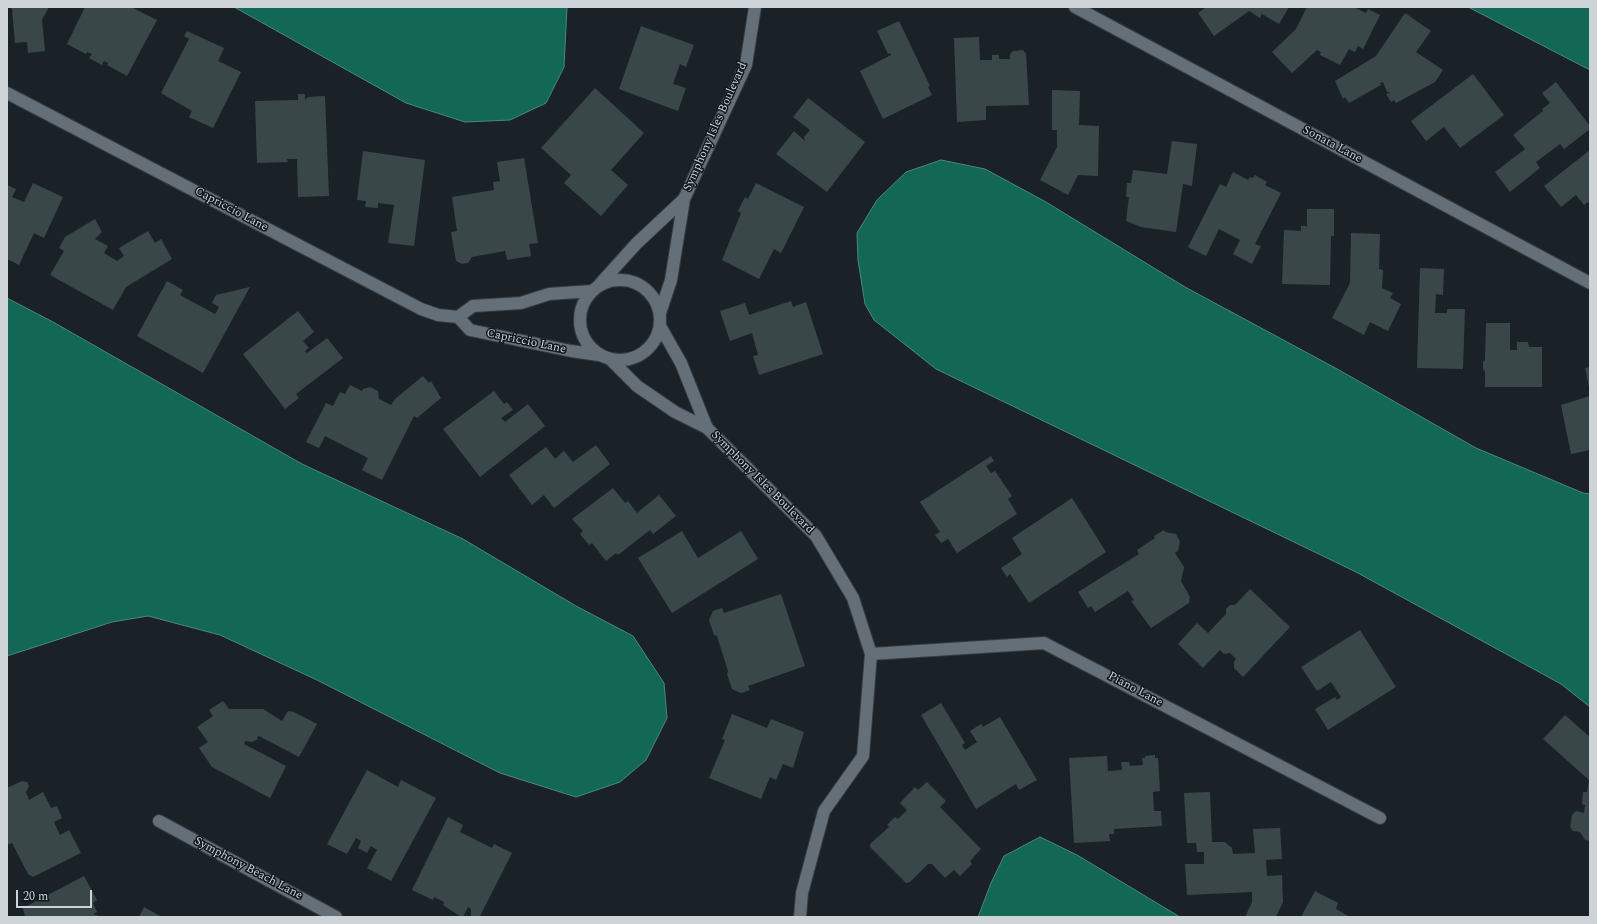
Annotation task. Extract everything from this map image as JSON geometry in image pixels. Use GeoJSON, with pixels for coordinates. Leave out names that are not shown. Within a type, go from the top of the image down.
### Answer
{"type":"FeatureCollection","features":[{"type":"Feature","properties":{"kind":"street","name":"Symphony Isles Boulevard"},"geometry":{"type":"LineString","coordinates":[[684,199],[746,65],[755,7]]}},
{"type":"Feature","properties":{"kind":"street","name":"Sonata Lane"},"geometry":{"type":"LineString","coordinates":[[1075,7],[1590,283]]}},
{"type":"Feature","properties":{"kind":"street","name":"Capriccio Lane"},"geometry":{"type":"LineString","coordinates":[[7,93],[421,309],[438,315],[458,317],[470,330],[571,351],[599,355]]}},
{"type":"Feature","properties":{"kind":"street"},"geometry":{"type":"LineString","coordinates":[[684,199],[636,244],[595,289],[582,308],[580,321],[582,334],[589,346],[599,355],[611,360],[637,386],[675,412],[707,428]]}},
{"type":"Feature","properties":{"kind":"street"},"geometry":{"type":"LineString","coordinates":[[611,360],[625,360],[643,353],[656,339],[660,326],[660,313],[671,280],[684,199]]}},
{"type":"Feature","properties":{"kind":"street"},"geometry":{"type":"LineString","coordinates":[[458,317],[473,306],[521,303],[549,294],[595,289],[609,281],[622,279],[636,283],[647,290],[655,300],[660,313]]}},
{"type":"Feature","properties":{"kind":"street"},"geometry":{"type":"LineString","coordinates":[[660,326],[681,363],[707,428]]}},
{"type":"Feature","properties":{"kind":"street","name":"Symphony Isles Boulevard"},"geometry":{"type":"LineString","coordinates":[[707,428],[816,536],[853,598],[871,654],[863,756],[824,811],[802,893],[800,917]]}},
{"type":"Feature","properties":{"kind":"street","name":"Piano Lane"},"geometry":{"type":"LineString","coordinates":[[871,654],[1044,643],[1380,818]]}},
{"type":"Feature","properties":{"kind":"street","name":"Symphony Beach Lane"},"geometry":{"type":"LineString","coordinates":[[159,821],[336,917]]}},
{"type":"Feature","properties":{"kind":"shaded area"},"geometry":{"type":"Polygon","coordinates":[[[234,7],[567,7],[564,67],[546,103],[510,120],[465,122],[406,103],[234,7]]]}},
{"type":"Feature","properties":{"kind":"shaded area"},"geometry":{"type":"Polygon","coordinates":[[[1468,7],[1590,7],[1590,70],[1468,7]]]}},
{"type":"Feature","properties":{"kind":"shaded area"},"geometry":{"type":"Polygon","coordinates":[[[941,160],[985,169],[1046,202],[1185,287],[1339,370],[1476,448],[1583,493],[1590,494],[1590,707],[1561,684],[1356,572],[936,369],[874,320],[865,304],[858,260],[857,233],[877,200],[906,172],[941,160]]]}},
{"type":"Feature","properties":{"kind":"shaded area"},"geometry":{"type":"Polygon","coordinates":[[[7,298],[53,322],[302,464],[463,539],[576,606],[633,636],[664,683],[667,718],[646,760],[620,782],[576,797],[500,773],[317,680],[220,635],[148,616],[112,622],[7,656],[7,298]]]}},
{"type":"Feature","properties":{"kind":"shaded area"},"geometry":{"type":"Polygon","coordinates":[[[1040,837],[1077,855],[1180,917],[978,917],[991,883],[1004,856],[1040,837]]]}},
{"type":"Feature","properties":{"kind":"building"},"geometry":{"type":"Polygon","coordinates":[[[9,7],[49,7],[42,20],[45,51],[28,53],[27,42],[15,43],[12,9],[9,7]]]}},
{"type":"Feature","properties":{"kind":"building"},"geometry":{"type":"Polygon","coordinates":[[[85,7],[131,7],[157,20],[127,76],[107,65],[108,63],[104,61],[102,65],[89,58],[92,54],[87,52],[86,54],[67,44],[85,7]]]}},
{"type":"Feature","properties":{"kind":"building"},"geometry":{"type":"Polygon","coordinates":[[[1206,7],[1289,7],[1279,24],[1262,14],[1260,18],[1249,11],[1214,36],[1198,13],[1206,7]]]}},
{"type":"Feature","properties":{"kind":"building"},"geometry":{"type":"Polygon","coordinates":[[[1307,7],[1354,7],[1366,13],[1368,9],[1380,15],[1363,49],[1358,46],[1355,52],[1349,49],[1340,65],[1320,55],[1321,52],[1317,50],[1292,73],[1272,52],[1296,29],[1307,7]]]}},
{"type":"Feature","properties":{"kind":"building"},"geometry":{"type":"Polygon","coordinates":[[[1405,13],[1431,31],[1416,52],[1443,70],[1435,82],[1396,103],[1394,100],[1391,102],[1386,94],[1391,93],[1387,92],[1383,82],[1380,83],[1381,85],[1349,103],[1345,97],[1343,99],[1335,81],[1376,56],[1405,13]]]}},
{"type":"Feature","properties":{"kind":"building"},"geometry":{"type":"Polygon","coordinates":[[[899,21],[930,86],[928,87],[932,95],[883,119],[860,71],[891,55],[890,53],[888,54],[877,31],[899,21]]]}},
{"type":"Feature","properties":{"kind":"building"},"geometry":{"type":"Polygon","coordinates":[[[641,26],[694,45],[686,67],[680,64],[673,84],[686,88],[678,111],[619,89],[641,26]]]}},
{"type":"Feature","properties":{"kind":"building"},"geometry":{"type":"Polygon","coordinates":[[[187,31],[224,48],[218,61],[241,72],[213,128],[189,117],[192,111],[161,93],[189,39],[184,36],[187,31]]]}},
{"type":"Feature","properties":{"kind":"building"},"geometry":{"type":"Polygon","coordinates":[[[979,37],[980,60],[992,60],[992,55],[999,55],[999,59],[1010,59],[1010,54],[1013,51],[1023,50],[1026,54],[1029,105],[986,106],[986,120],[957,122],[954,38],[979,37]]]}},
{"type":"Feature","properties":{"kind":"building"},"geometry":{"type":"Polygon","coordinates":[[[1473,74],[1504,115],[1460,148],[1444,127],[1426,141],[1411,121],[1473,74]]]}},
{"type":"Feature","properties":{"kind":"building"},"geometry":{"type":"Polygon","coordinates":[[[1556,82],[1590,126],[1590,129],[1564,149],[1560,144],[1536,162],[1540,168],[1510,192],[1495,172],[1525,149],[1513,135],[1543,111],[1542,109],[1550,103],[1542,93],[1556,82]]]}},
{"type":"Feature","properties":{"kind":"building"},"geometry":{"type":"Polygon","coordinates":[[[595,88],[644,133],[611,170],[628,185],[601,216],[564,183],[571,175],[541,148],[595,88]]]}},
{"type":"Feature","properties":{"kind":"building"},"geometry":{"type":"Polygon","coordinates":[[[1052,90],[1080,91],[1079,125],[1099,126],[1098,176],[1078,175],[1068,195],[1040,180],[1057,147],[1057,130],[1052,130],[1052,90]]]}},
{"type":"Feature","properties":{"kind":"building"},"geometry":{"type":"Polygon","coordinates":[[[298,94],[305,94],[305,100],[308,97],[325,96],[329,196],[298,197],[297,159],[287,159],[288,162],[257,163],[255,101],[298,100],[298,94]]]}},
{"type":"Feature","properties":{"kind":"building"},"geometry":{"type":"Polygon","coordinates":[[[808,98],[865,142],[827,192],[776,154],[794,131],[805,141],[804,137],[810,130],[793,117],[808,98]]]}},
{"type":"Feature","properties":{"kind":"building"},"geometry":{"type":"Polygon","coordinates":[[[1172,141],[1197,144],[1192,186],[1183,184],[1176,232],[1141,227],[1126,221],[1129,197],[1126,197],[1127,183],[1131,183],[1133,170],[1167,174],[1172,141]]]}},
{"type":"Feature","properties":{"kind":"building"},"geometry":{"type":"Polygon","coordinates":[[[1590,150],[1590,204],[1588,202],[1584,205],[1576,195],[1561,207],[1544,186],[1590,150]]]}},
{"type":"Feature","properties":{"kind":"building"},"geometry":{"type":"Polygon","coordinates":[[[363,151],[425,160],[414,246],[388,243],[394,205],[378,203],[378,208],[365,207],[366,201],[357,200],[363,151]]]}},
{"type":"Feature","properties":{"kind":"building"},"geometry":{"type":"Polygon","coordinates":[[[524,158],[538,243],[529,244],[531,256],[507,260],[505,251],[472,257],[468,263],[462,264],[456,261],[451,232],[457,231],[452,197],[494,190],[493,182],[500,181],[497,162],[524,158]]]}},
{"type":"Feature","properties":{"kind":"building"},"geometry":{"type":"Polygon","coordinates":[[[1233,172],[1248,180],[1250,177],[1253,178],[1255,175],[1267,182],[1265,185],[1281,193],[1255,244],[1261,246],[1252,264],[1233,254],[1240,240],[1219,229],[1206,256],[1188,247],[1220,184],[1226,187],[1233,172]]]}},
{"type":"Feature","properties":{"kind":"building"},"geometry":{"type":"Polygon","coordinates":[[[33,183],[63,197],[44,238],[34,233],[19,265],[7,259],[7,185],[16,189],[12,197],[24,202],[33,183]]]}},
{"type":"Feature","properties":{"kind":"building"},"geometry":{"type":"Polygon","coordinates":[[[756,183],[804,207],[781,253],[774,249],[759,279],[722,260],[741,213],[738,211],[745,197],[748,199],[756,183]]]}},
{"type":"Feature","properties":{"kind":"building"},"geometry":{"type":"Polygon","coordinates":[[[1307,209],[1334,209],[1334,236],[1331,236],[1330,285],[1282,284],[1284,230],[1301,231],[1301,226],[1307,226],[1307,209]]]}},
{"type":"Feature","properties":{"kind":"building"},"geometry":{"type":"Polygon","coordinates":[[[95,219],[102,232],[95,239],[108,246],[104,253],[117,261],[124,256],[119,248],[148,231],[155,243],[161,239],[172,259],[126,287],[113,310],[50,275],[64,251],[59,248],[65,237],[95,219]]]}},
{"type":"Feature","properties":{"kind":"building"},"geometry":{"type":"Polygon","coordinates":[[[1351,233],[1380,234],[1379,269],[1383,270],[1382,288],[1393,293],[1390,298],[1401,304],[1388,331],[1370,322],[1364,335],[1332,318],[1350,283],[1351,233]]]}},
{"type":"Feature","properties":{"kind":"building"},"geometry":{"type":"Polygon","coordinates":[[[1420,268],[1444,269],[1443,295],[1436,294],[1435,313],[1447,313],[1447,309],[1465,309],[1463,369],[1417,368],[1420,268]]]}},
{"type":"Feature","properties":{"kind":"building"},"geometry":{"type":"Polygon","coordinates":[[[167,281],[183,290],[180,295],[215,314],[219,307],[212,303],[216,295],[250,287],[203,373],[137,336],[167,281]]]}},
{"type":"Feature","properties":{"kind":"building"},"geometry":{"type":"Polygon","coordinates":[[[791,301],[793,307],[806,302],[823,354],[759,375],[753,356],[758,355],[752,333],[730,341],[720,311],[745,303],[749,315],[791,301]]]}},
{"type":"Feature","properties":{"kind":"building"},"geometry":{"type":"Polygon","coordinates":[[[298,311],[314,332],[303,341],[309,348],[305,351],[307,353],[327,338],[343,358],[296,394],[299,398],[285,409],[243,354],[298,311]]]}},
{"type":"Feature","properties":{"kind":"building"},"geometry":{"type":"Polygon","coordinates":[[[1486,323],[1510,323],[1510,350],[1517,350],[1517,342],[1528,342],[1529,347],[1542,347],[1542,387],[1485,387],[1483,362],[1485,360],[1486,323]]]}},
{"type":"Feature","properties":{"kind":"building"},"geometry":{"type":"Polygon","coordinates":[[[1590,367],[1590,387],[1589,387],[1585,368],[1590,367]]]}},
{"type":"Feature","properties":{"kind":"building"},"geometry":{"type":"Polygon","coordinates":[[[423,376],[429,383],[431,381],[441,398],[417,418],[414,416],[382,480],[362,470],[368,458],[325,436],[319,448],[306,442],[326,403],[333,406],[340,392],[345,394],[350,385],[362,391],[363,389],[370,387],[378,391],[379,399],[391,405],[395,399],[423,376]]]}},
{"type":"Feature","properties":{"kind":"building"},"geometry":{"type":"Polygon","coordinates":[[[494,391],[504,404],[507,402],[513,410],[501,418],[505,422],[528,404],[545,426],[480,477],[443,429],[494,391]]]}},
{"type":"Feature","properties":{"kind":"building"},"geometry":{"type":"Polygon","coordinates":[[[1590,396],[1590,450],[1571,454],[1561,405],[1590,396]]]}},
{"type":"Feature","properties":{"kind":"building"},"geometry":{"type":"Polygon","coordinates":[[[596,445],[610,464],[554,508],[544,495],[532,505],[509,475],[546,447],[555,459],[564,451],[573,462],[596,445]]]}},
{"type":"Feature","properties":{"kind":"building"},"geometry":{"type":"Polygon","coordinates":[[[991,456],[994,461],[986,466],[991,473],[995,471],[1012,496],[1008,499],[1017,514],[957,553],[948,539],[941,543],[935,535],[940,532],[920,502],[991,456]]]}},
{"type":"Feature","properties":{"kind":"building"},"geometry":{"type":"Polygon","coordinates":[[[613,488],[625,503],[628,501],[637,513],[659,495],[676,516],[653,534],[650,530],[618,555],[616,553],[606,561],[592,543],[589,545],[580,534],[583,531],[572,519],[613,488]]]}},
{"type":"Feature","properties":{"kind":"building"},"geometry":{"type":"Polygon","coordinates":[[[1072,498],[1106,552],[1029,603],[1010,574],[1007,577],[1001,568],[1022,554],[1012,538],[1072,498]]]}},
{"type":"Feature","properties":{"kind":"building"},"geometry":{"type":"Polygon","coordinates":[[[1164,530],[1165,532],[1176,534],[1180,542],[1178,551],[1175,553],[1184,567],[1181,581],[1190,597],[1189,603],[1151,628],[1131,601],[1134,600],[1128,591],[1095,612],[1091,606],[1088,608],[1078,592],[1139,554],[1137,550],[1164,530]]]}},
{"type":"Feature","properties":{"kind":"building"},"geometry":{"type":"Polygon","coordinates":[[[682,531],[698,558],[741,531],[758,559],[672,613],[638,558],[682,531]]]}},
{"type":"Feature","properties":{"kind":"building"},"geometry":{"type":"Polygon","coordinates":[[[1250,589],[1290,627],[1243,677],[1234,668],[1234,662],[1236,659],[1230,653],[1224,654],[1220,650],[1203,668],[1178,644],[1197,623],[1208,633],[1226,614],[1226,609],[1230,605],[1235,605],[1250,589]]]}},
{"type":"Feature","properties":{"kind":"building"},"geometry":{"type":"Polygon","coordinates":[[[781,594],[805,666],[748,686],[750,690],[741,693],[732,689],[717,636],[714,635],[709,620],[713,611],[722,608],[724,613],[781,594]]]}},
{"type":"Feature","properties":{"kind":"building"},"geometry":{"type":"Polygon","coordinates":[[[1360,630],[1396,687],[1328,730],[1315,709],[1335,697],[1337,700],[1341,697],[1331,682],[1317,691],[1301,667],[1360,630]]]}},
{"type":"Feature","properties":{"kind":"building"},"geometry":{"type":"Polygon","coordinates":[[[223,701],[229,709],[263,709],[282,721],[288,711],[294,712],[317,724],[299,757],[259,736],[257,737],[258,739],[252,742],[245,741],[244,744],[286,766],[270,798],[212,767],[199,748],[208,742],[197,727],[213,716],[209,710],[223,701]]]}},
{"type":"Feature","properties":{"kind":"building"},"geometry":{"type":"Polygon","coordinates":[[[941,703],[965,743],[962,745],[965,750],[977,742],[970,731],[981,724],[983,727],[1000,717],[1037,780],[1019,790],[1016,784],[976,809],[921,715],[941,703]]]}},
{"type":"Feature","properties":{"kind":"building"},"geometry":{"type":"Polygon","coordinates":[[[732,714],[767,728],[771,719],[804,732],[793,768],[783,764],[776,780],[770,777],[761,799],[709,778],[725,740],[722,739],[732,714]]]}},
{"type":"Feature","properties":{"kind":"building"},"geometry":{"type":"Polygon","coordinates":[[[1565,715],[1590,737],[1590,841],[1585,840],[1580,832],[1573,831],[1570,827],[1572,815],[1576,811],[1584,813],[1585,805],[1582,804],[1583,792],[1587,792],[1589,780],[1543,739],[1565,715]]]}},
{"type":"Feature","properties":{"kind":"building"},"geometry":{"type":"Polygon","coordinates":[[[1155,755],[1155,758],[1158,758],[1160,791],[1153,792],[1154,811],[1161,811],[1162,826],[1114,829],[1114,834],[1109,834],[1110,841],[1074,843],[1069,758],[1107,756],[1108,771],[1122,770],[1121,762],[1129,762],[1130,766],[1143,765],[1142,758],[1145,758],[1145,756],[1155,755]]]}},
{"type":"Feature","properties":{"kind":"building"},"geometry":{"type":"Polygon","coordinates":[[[367,770],[398,787],[401,780],[436,798],[391,881],[367,868],[377,850],[371,846],[367,853],[358,848],[361,841],[356,838],[347,854],[327,844],[367,770]]]}},
{"type":"Feature","properties":{"kind":"building"},"geometry":{"type":"Polygon","coordinates":[[[22,781],[27,782],[29,786],[26,792],[29,800],[43,792],[51,808],[57,806],[62,818],[54,822],[60,835],[69,830],[81,853],[33,877],[28,874],[12,843],[7,845],[7,788],[22,781]]]}},
{"type":"Feature","properties":{"kind":"building"},"geometry":{"type":"Polygon","coordinates":[[[927,782],[946,801],[940,807],[981,849],[970,861],[972,864],[960,876],[954,870],[945,878],[932,864],[928,864],[910,882],[906,883],[870,847],[870,844],[889,827],[887,825],[895,817],[898,819],[907,810],[900,803],[915,787],[918,790],[927,782]]]}},
{"type":"Feature","properties":{"kind":"building"},"geometry":{"type":"Polygon","coordinates":[[[1210,792],[1212,842],[1225,842],[1232,848],[1233,854],[1255,853],[1253,829],[1280,828],[1282,859],[1266,860],[1267,876],[1282,875],[1283,902],[1276,917],[1245,917],[1252,902],[1252,892],[1187,895],[1185,864],[1204,864],[1204,852],[1197,852],[1196,843],[1187,843],[1184,793],[1210,792]]]}},
{"type":"Feature","properties":{"kind":"building"},"geometry":{"type":"Polygon","coordinates":[[[448,817],[463,825],[460,832],[492,848],[494,844],[512,853],[480,916],[478,917],[471,916],[471,909],[468,907],[463,917],[461,917],[443,905],[444,902],[434,897],[433,900],[412,890],[448,817]]]}},
{"type":"Feature","properties":{"kind":"building"},"geometry":{"type":"Polygon","coordinates":[[[84,876],[97,900],[93,903],[97,912],[93,914],[101,917],[25,917],[23,908],[84,876]]]}},
{"type":"Feature","properties":{"kind":"building"},"geometry":{"type":"Polygon","coordinates":[[[1315,891],[1338,903],[1336,909],[1350,917],[1301,917],[1315,891]]]}},
{"type":"Feature","properties":{"kind":"building"},"geometry":{"type":"Polygon","coordinates":[[[144,907],[162,917],[139,917],[144,907]]]}}]}
